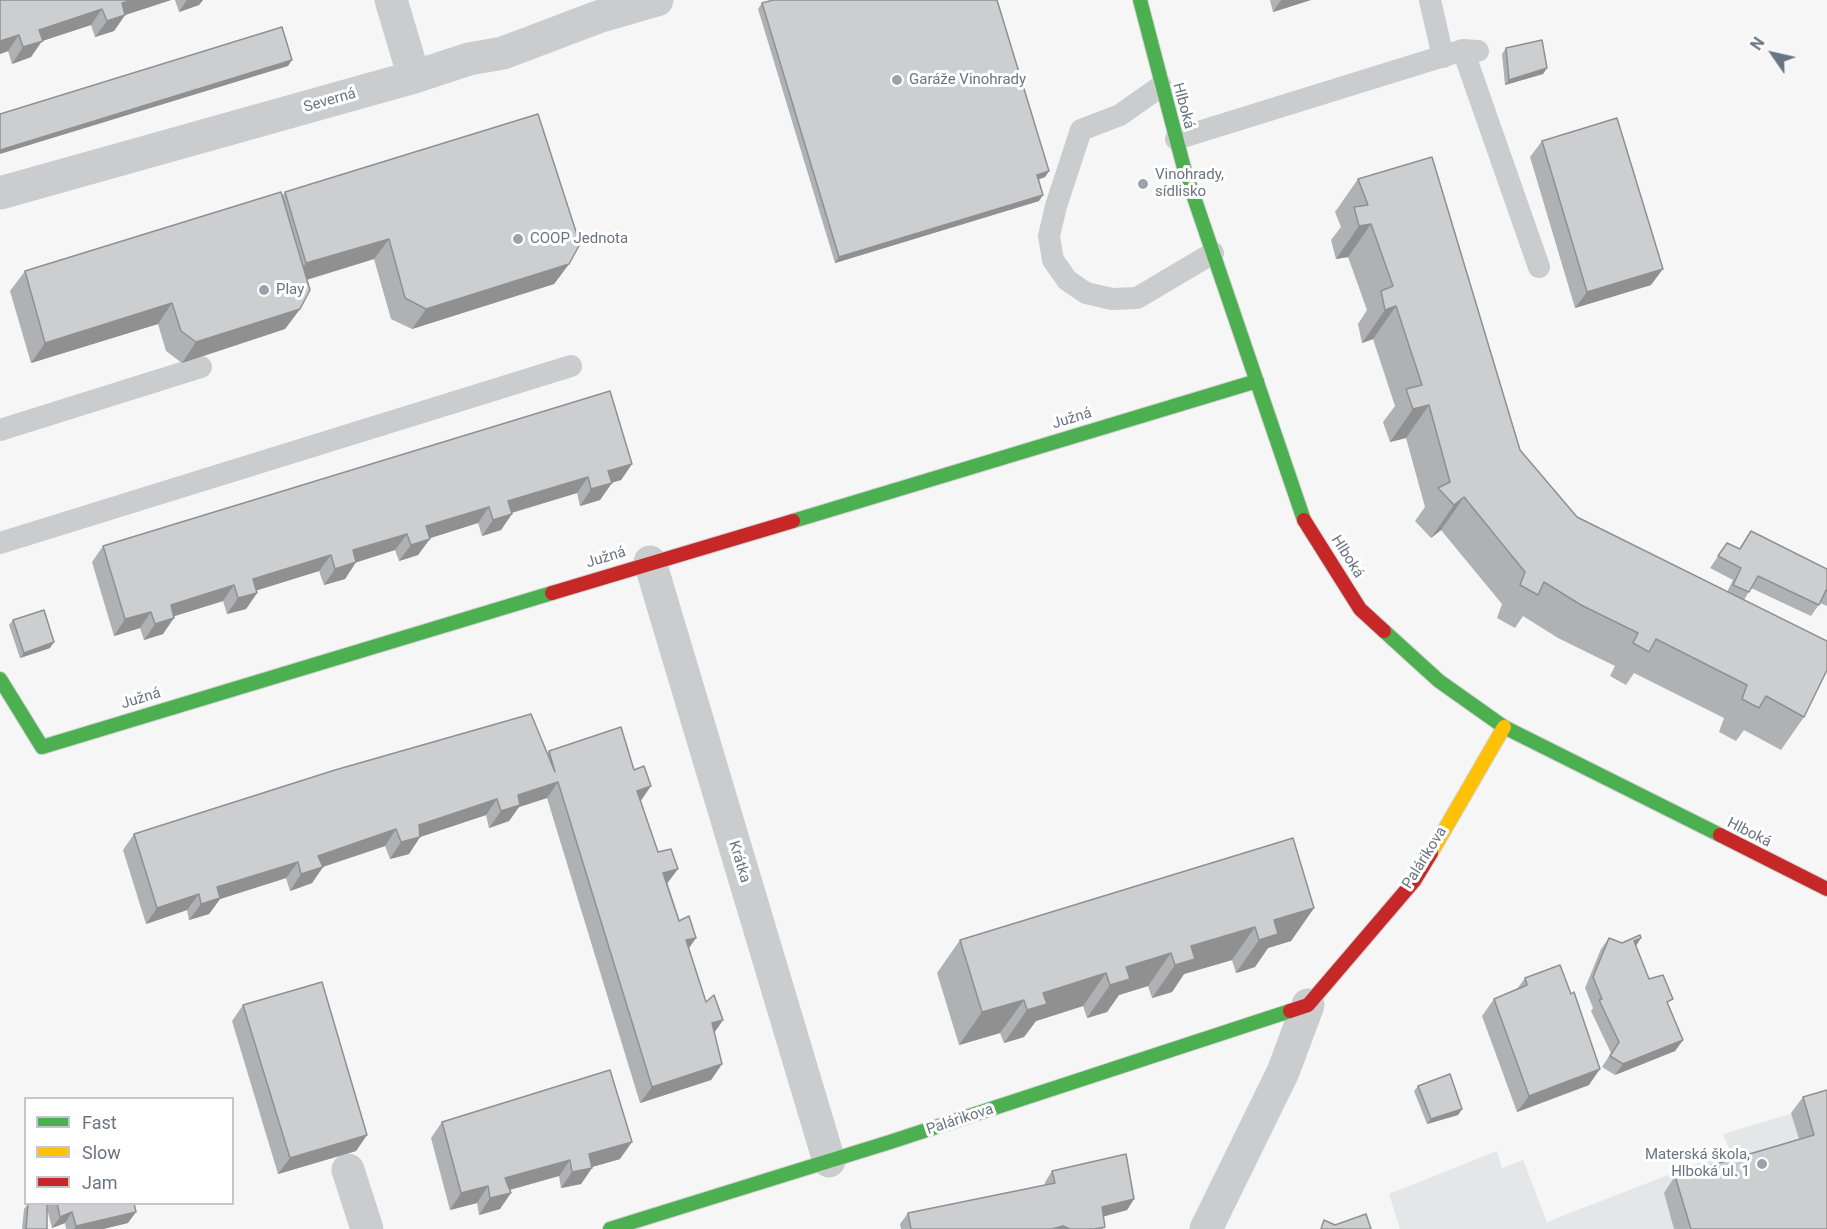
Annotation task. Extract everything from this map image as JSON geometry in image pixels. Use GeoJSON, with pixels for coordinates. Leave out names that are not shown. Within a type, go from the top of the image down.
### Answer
{"type":"FeatureCollection","features":[{"type":"Feature","properties":{"kind":"street"},"geometry":{"type":"LineString","coordinates":[[391,0],[414,77]]}},
{"type":"Feature","properties":{"kind":"street","name":"Severná"},"geometry":{"type":"LineString","coordinates":[[0,193],[414,77],[469,59],[503,53],[598,17],[657,0]]}},
{"type":"Feature","properties":{"kind":"street","name":"Hlboká"},"geometry":{"type":"LineString","coordinates":[[1140,0],[1176,139],[1303,518],[1360,609],[1439,681],[1504,727],[1827,889]]}},
{"type":"Feature","properties":{"kind":"street","name":"Južná"},"geometry":{"type":"LineString","coordinates":[[0,679],[42,747],[1257,381]]}},
{"type":"Feature","properties":{"kind":"street","name":"Krátka"},"geometry":{"type":"LineString","coordinates":[[650,562],[829,1161]]}},
{"type":"Feature","properties":{"kind":"street","name":"Palárikova"},"geometry":{"type":"LineString","coordinates":[[1206,1229],[1283,1072],[1308,1005],[1414,881],[1504,727]]}},
{"type":"Feature","properties":{"kind":"street","name":"Palárikova"},"geometry":{"type":"LineString","coordinates":[[610,1229],[829,1161],[1308,1005]]}},
{"type":"Feature","properties":{"kind":"street"},"geometry":{"type":"LineString","coordinates":[[348,1170],[368,1229]]}},
{"type":"Feature","properties":{"kind":"lane"},"geometry":{"type":"LineString","coordinates":[[1430,0],[1462,53],[1539,267]]}},
{"type":"Feature","properties":{"kind":"lane"},"geometry":{"type":"LineString","coordinates":[[1176,139],[1462,53]]}},
{"type":"Feature","properties":{"kind":"lane"},"geometry":{"type":"LineString","coordinates":[[1161,87],[1120,116],[1082,130],[1056,206],[1049,236],[1053,260],[1067,280],[1086,292],[1112,299],[1137,298],[1214,253]]}},
{"type":"Feature","properties":{"kind":"lane"},"geometry":{"type":"LineString","coordinates":[[0,543],[571,366]]}},
{"type":"Feature","properties":{"kind":"lane"},"geometry":{"type":"LineString","coordinates":[[0,430],[201,368]]}},
{"type":"Feature","properties":{"kind":"shaded area","name":"Materská škola, Hlboká ul. 1"},"geometry":{"type":"Polygon","coordinates":[[[1827,1103],[1827,1229],[1400,1229],[1389,1194],[1497,1151],[1502,1168],[1523,1160],[1547,1222],[1730,1151],[1723,1134],[1827,1103]]]}},
{"type":"Feature","properties":{"kind":"building"},"geometry":{"type":"Polygon","coordinates":[[[0,0],[132,0],[122,3],[125,15],[107,21],[102,9],[39,30],[43,41],[23,47],[19,35],[0,41],[0,0]]]}},
{"type":"Feature","properties":{"kind":"building","name":"Garáže Vinohrady"},"geometry":{"type":"Polygon","coordinates":[[[773,0],[997,0],[1049,171],[1037,175],[1043,195],[839,257],[762,3],[773,0]]]}},
{"type":"Feature","properties":{"kind":"building"},"geometry":{"type":"Polygon","coordinates":[[[282,27],[292,60],[0,150],[0,114],[282,27]]]}},
{"type":"Feature","properties":{"kind":"building"},"geometry":{"type":"Polygon","coordinates":[[[1542,40],[1547,68],[1509,80],[1506,48],[1542,40]]]}},
{"type":"Feature","properties":{"kind":"building"},"geometry":{"type":"Polygon","coordinates":[[[538,114],[580,244],[569,264],[426,309],[405,298],[389,239],[306,263],[285,192],[538,114]]]}},
{"type":"Feature","properties":{"kind":"building"},"geometry":{"type":"Polygon","coordinates":[[[1617,118],[1663,269],[1587,292],[1542,141],[1617,118]]]}},
{"type":"Feature","properties":{"kind":"building"},"geometry":{"type":"Polygon","coordinates":[[[1432,157],[1520,450],[1577,517],[1827,641],[1827,670],[1804,717],[1766,696],[1759,708],[1742,699],[1747,685],[1656,639],[1649,652],[1633,643],[1638,633],[1581,605],[1544,582],[1538,595],[1520,585],[1525,572],[1464,497],[1454,505],[1438,488],[1450,482],[1429,405],[1413,409],[1406,389],[1422,385],[1396,306],[1385,310],[1381,291],[1393,286],[1371,224],[1359,226],[1354,207],[1368,205],[1358,179],[1432,157]]]}},
{"type":"Feature","properties":{"kind":"building"},"geometry":{"type":"Polygon","coordinates":[[[281,192],[310,290],[300,309],[196,342],[181,331],[172,303],[45,343],[25,271],[281,192]]]}},
{"type":"Feature","properties":{"kind":"building"},"geometry":{"type":"Polygon","coordinates":[[[610,391],[632,464],[608,471],[612,483],[591,489],[588,477],[508,501],[512,514],[493,520],[489,507],[426,526],[430,539],[411,545],[407,534],[353,550],[356,562],[335,569],[331,555],[253,579],[257,593],[238,598],[234,585],[171,605],[174,618],[155,624],[151,612],[125,619],[103,546],[610,391]]]}},
{"type":"Feature","properties":{"kind":"building"},"geometry":{"type":"Polygon","coordinates":[[[1751,531],[1827,569],[1827,591],[1819,605],[1758,576],[1749,592],[1733,585],[1741,568],[1718,556],[1727,543],[1740,549],[1751,531]]]}},
{"type":"Feature","properties":{"kind":"building"},"geometry":{"type":"Polygon","coordinates":[[[44,610],[54,642],[24,653],[13,620],[44,610]]]}},
{"type":"Feature","properties":{"kind":"building"},"geometry":{"type":"Polygon","coordinates":[[[531,714],[555,772],[549,751],[621,727],[634,770],[644,766],[651,786],[637,791],[658,852],[671,849],[678,869],[663,873],[679,921],[689,916],[696,938],[686,940],[706,1002],[714,995],[723,1020],[712,1023],[722,1064],[652,1087],[558,782],[518,795],[520,805],[501,811],[497,799],[419,825],[420,837],[401,842],[396,829],[318,856],[323,867],[301,874],[298,862],[217,887],[220,898],[201,904],[199,894],[157,908],[134,834],[335,770],[531,714]]]}},
{"type":"Feature","properties":{"kind":"building"},"geometry":{"type":"Polygon","coordinates":[[[1293,838],[1314,908],[1274,920],[1278,934],[1259,940],[1255,927],[1191,946],[1195,959],[1175,965],[1171,953],[1126,967],[1130,979],[1110,985],[1106,973],[1043,993],[1047,1004],[1027,1010],[1024,1000],[982,1012],[960,940],[1293,838]]]}},
{"type":"Feature","properties":{"kind":"building"},"geometry":{"type":"Polygon","coordinates":[[[1640,935],[1641,938],[1634,941],[1649,979],[1663,975],[1673,999],[1667,1002],[1683,1040],[1623,1064],[1610,1056],[1619,1042],[1599,1000],[1602,999],[1593,977],[1609,938],[1622,943],[1640,935]]]}},
{"type":"Feature","properties":{"kind":"building"},"geometry":{"type":"Polygon","coordinates":[[[1560,965],[1571,994],[1574,992],[1600,1069],[1529,1096],[1494,999],[1527,985],[1525,978],[1560,965]]]}},
{"type":"Feature","properties":{"kind":"building"},"geometry":{"type":"Polygon","coordinates":[[[322,982],[367,1135],[290,1158],[243,1005],[322,982]]]}},
{"type":"Feature","properties":{"kind":"building"},"geometry":{"type":"Polygon","coordinates":[[[610,1070],[632,1142],[589,1154],[592,1168],[572,1172],[570,1160],[505,1178],[511,1193],[490,1198],[488,1186],[461,1193],[442,1122],[610,1070]]]}},
{"type":"Feature","properties":{"kind":"building"},"geometry":{"type":"Polygon","coordinates":[[[1450,1074],[1462,1109],[1431,1119],[1418,1086],[1450,1074]]]}},
{"type":"Feature","properties":{"kind":"building"},"geometry":{"type":"Polygon","coordinates":[[[1827,1090],[1827,1229],[1691,1229],[1675,1176],[1814,1135],[1803,1097],[1827,1090]]]}},
{"type":"Feature","properties":{"kind":"building"},"geometry":{"type":"Polygon","coordinates":[[[1126,1154],[1134,1199],[1102,1207],[1105,1227],[1094,1229],[1070,1229],[1063,1226],[1052,1229],[911,1229],[908,1213],[1055,1183],[1052,1171],[1126,1154]]]}},
{"type":"Feature","properties":{"kind":"building"},"geometry":{"type":"Polygon","coordinates":[[[28,1205],[47,1205],[47,1229],[26,1229],[28,1205]]]}},
{"type":"Feature","properties":{"kind":"building"},"geometry":{"type":"Polygon","coordinates":[[[57,1205],[134,1205],[136,1212],[76,1226],[72,1212],[60,1217],[57,1205]]]}},
{"type":"Feature","properties":{"kind":"building"},"geometry":{"type":"Polygon","coordinates":[[[1366,1214],[1371,1229],[1321,1229],[1324,1220],[1335,1225],[1366,1214]]]}},
{"type":"Feature","properties":{"kind":"traffic: fast"},"geometry":{"type":"LineString","coordinates":[[1140,0],[1184,168],[1304,520]]}},
{"type":"Feature","properties":{"kind":"traffic: fast"},"geometry":{"type":"LineString","coordinates":[[793,521],[1257,381]]}},
{"type":"Feature","properties":{"kind":"traffic: fast"},"geometry":{"type":"LineString","coordinates":[[0,679],[42,747],[552,593]]}},
{"type":"Feature","properties":{"kind":"traffic: fast"},"geometry":{"type":"LineString","coordinates":[[1384,631],[1439,681],[1504,727],[1720,835]]}},
{"type":"Feature","properties":{"kind":"traffic: fast"},"geometry":{"type":"LineString","coordinates":[[610,1229],[890,1142],[1290,1011]]}},
{"type":"Feature","properties":{"kind":"traffic: slow"},"geometry":{"type":"LineString","coordinates":[[1431,853],[1504,727]]}},
{"type":"Feature","properties":{"kind":"traffic: jam"},"geometry":{"type":"LineString","coordinates":[[1304,520],[1360,609],[1384,631]]}},
{"type":"Feature","properties":{"kind":"traffic: jam"},"geometry":{"type":"LineString","coordinates":[[552,593],[793,521]]}},
{"type":"Feature","properties":{"kind":"traffic: jam"},"geometry":{"type":"LineString","coordinates":[[1720,835],[1827,889]]}},
{"type":"Feature","properties":{"kind":"traffic: jam"},"geometry":{"type":"LineString","coordinates":[[1290,1011],[1308,1005],[1414,881],[1431,853]]}},
{"type":"Feature","properties":{"kind":"place","name":"Garáže Vinohrady"},"geometry":{"type":"Point","coordinates":[897,80]}},
{"type":"Feature","properties":{"kind":"place","name":"Vinohrady, sídlisko"},"geometry":{"type":"Point","coordinates":[1143,184]}},
{"type":"Feature","properties":{"kind":"place","name":"COOP Jednota"},"geometry":{"type":"Point","coordinates":[518,239]}},
{"type":"Feature","properties":{"kind":"place","name":"Play"},"geometry":{"type":"Point","coordinates":[264,290]}},
{"type":"Feature","properties":{"kind":"place","name":"Materská škola, Hlboká ul. 1"},"geometry":{"type":"Point","coordinates":[1762,1164]}}]}
